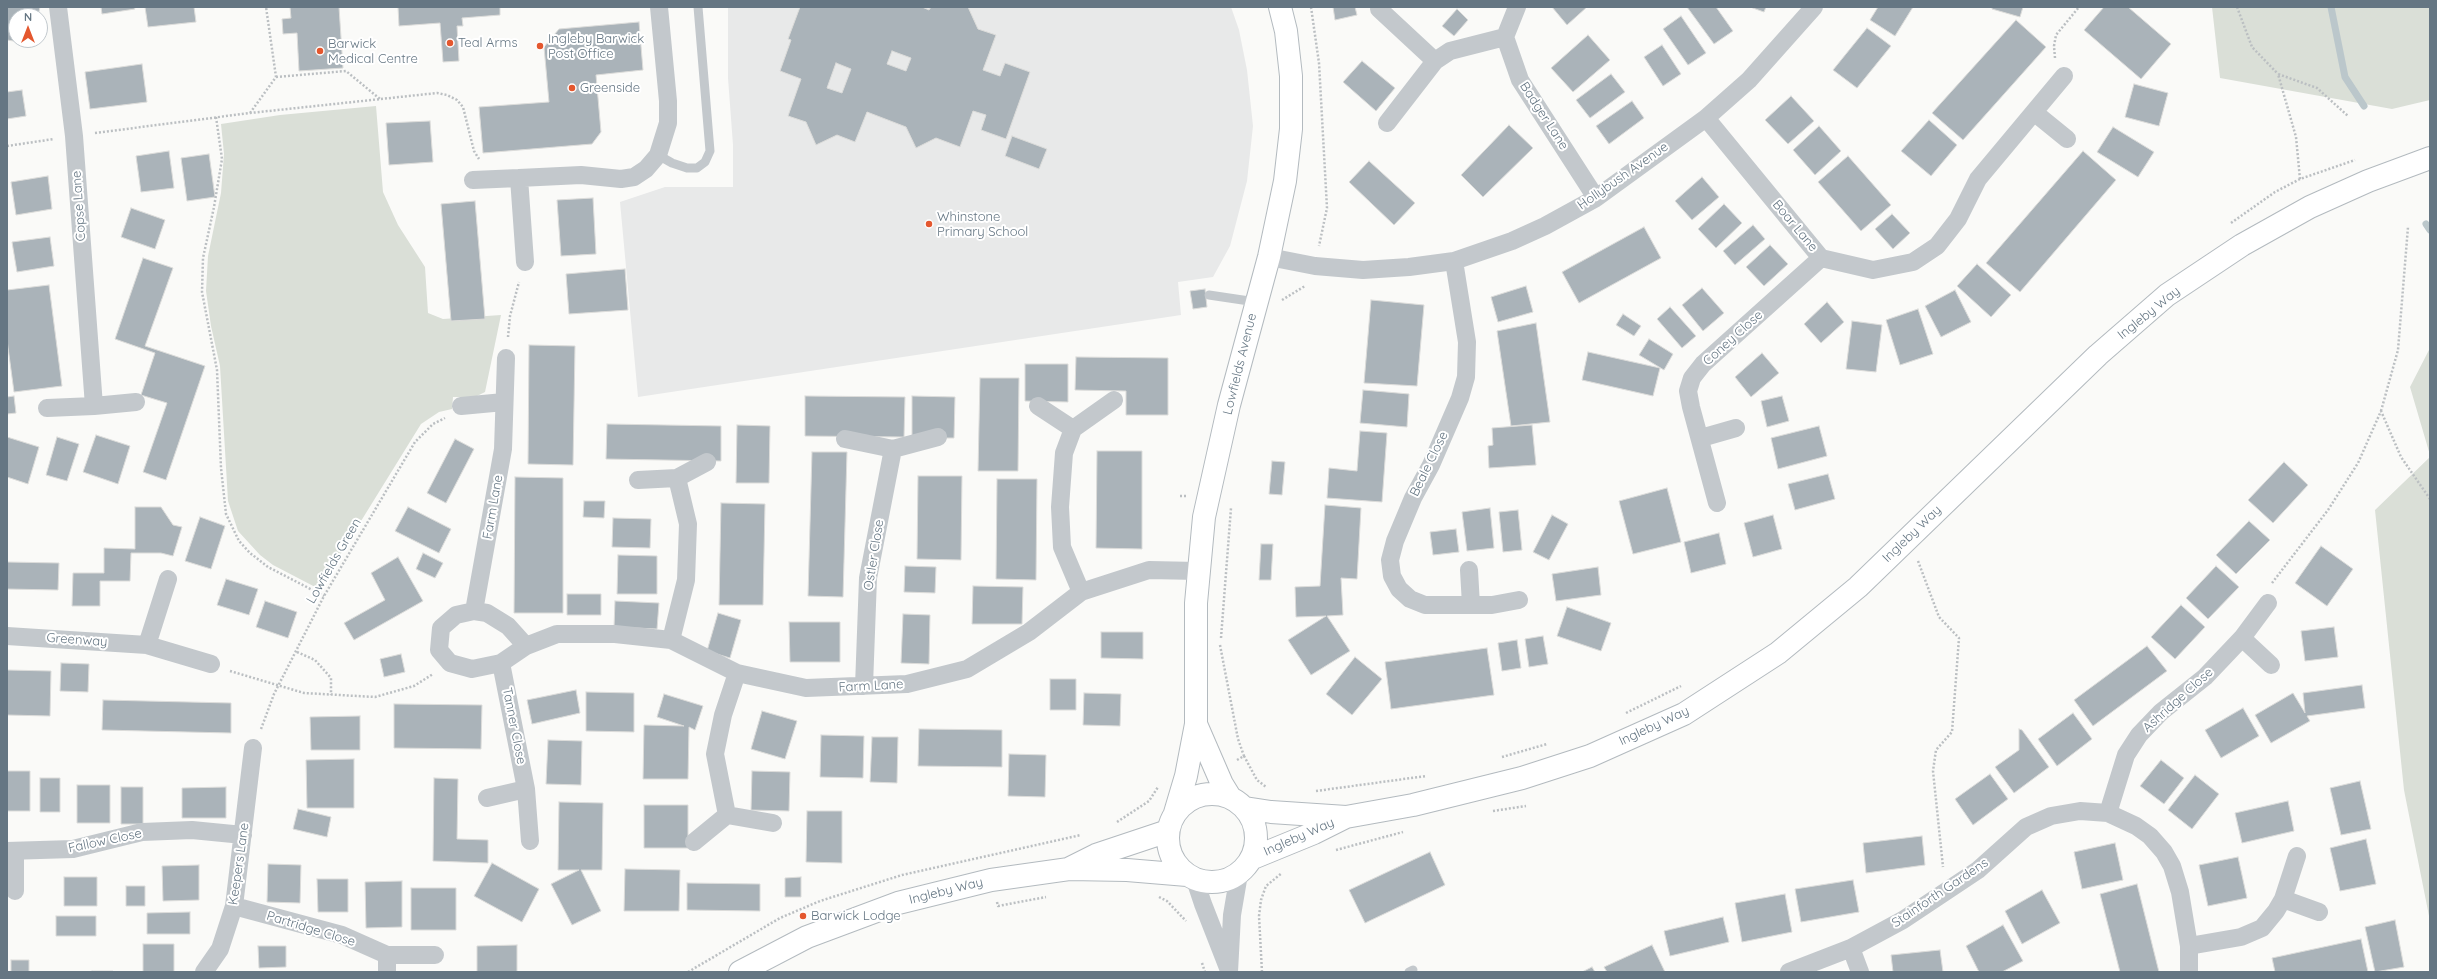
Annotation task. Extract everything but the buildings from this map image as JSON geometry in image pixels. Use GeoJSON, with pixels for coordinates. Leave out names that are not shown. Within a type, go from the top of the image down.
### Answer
{"type":"FeatureCollection","features":[{"type":"Feature","properties":{"kind":"street","name":"Copse Lane"},"geometry":{"type":"LineString","coordinates":[[58,7],[74,136],[94,406]]}},
{"type":"Feature","properties":{"kind":"street"},"geometry":{"type":"LineString","coordinates":[[473,180],[581,174],[621,179],[634,177],[646,169],[658,155],[668,123],[668,101],[659,7]]}},
{"type":"Feature","properties":{"kind":"street","name":"Lowfields Avenue"},"geometry":{"type":"LineString","coordinates":[[1171,822],[1186,776],[1196,724],[1198,571],[1204,517],[1229,405],[1269,257],[1285,181],[1291,129],[1291,76],[1286,31],[1280,7]]}},
{"type":"Feature","properties":{"kind":"street"},"geometry":{"type":"LineString","coordinates":[[1387,123],[1436,61],[1450,51],[1505,37],[1518,7]]}},
{"type":"Feature","properties":{"kind":"street","name":"Hollybush Avenue"},"geometry":{"type":"LineString","coordinates":[[1269,257],[1315,266],[1363,270],[1454,261],[1512,241],[1545,226],[1596,198],[1706,118],[1748,80],[1814,7]]}},
{"type":"Feature","properties":{"kind":"street"},"geometry":{"type":"LineString","coordinates":[[1379,10],[1436,61]]}},
{"type":"Feature","properties":{"kind":"street","name":"Badger Lane"},"geometry":{"type":"LineString","coordinates":[[1505,37],[1520,80],[1596,198]]}},
{"type":"Feature","properties":{"kind":"street","name":"Boar Lane"},"geometry":{"type":"LineString","coordinates":[[1706,118],[1821,258],[1873,270],[1913,262],[1937,246],[1958,220],[1978,179],[2064,76]]}},
{"type":"Feature","properties":{"kind":"street"},"geometry":{"type":"LineString","coordinates":[[2035,112],[2067,139]]}},
{"type":"Feature","properties":{"kind":"street","name":"Ingleby Way"},"geometry":{"type":"LineString","coordinates":[[1237,802],[1271,812],[1346,816],[1413,805],[1522,778],[1590,756],[1684,714],[1778,653],[1858,587],[2098,355],[2167,295],[2242,245],[2310,207],[2368,181],[2430,158]]}},
{"type":"Feature","properties":{"kind":"street"},"geometry":{"type":"LineString","coordinates":[[519,178],[525,262]]}},
{"type":"Feature","properties":{"kind":"street","name":"Coney Close"},"geometry":{"type":"LineString","coordinates":[[1717,503],[1688,391],[1692,378],[1702,364],[1821,258]]}},
{"type":"Feature","properties":{"kind":"street","name":"Beale Close"},"geometry":{"type":"LineString","coordinates":[[1454,261],[1468,342],[1466,377],[1460,398],[1430,465],[1413,498],[1390,560],[1392,576],[1399,590],[1410,599],[1425,605],[1471,605],[1519,600]]}},
{"type":"Feature","properties":{"kind":"street","name":"Farm Lane"},"geometry":{"type":"LineString","coordinates":[[474,611],[503,449],[506,358]]}},
{"type":"Feature","properties":{"kind":"street"},"geometry":{"type":"LineString","coordinates":[[1081,592],[1062,547],[1060,507],[1064,453],[1073,430],[1114,400]]}},
{"type":"Feature","properties":{"kind":"street"},"geometry":{"type":"LineString","coordinates":[[47,408],[136,402]]}},
{"type":"Feature","properties":{"kind":"street"},"geometry":{"type":"LineString","coordinates":[[461,406],[504,402]]}},
{"type":"Feature","properties":{"kind":"street"},"geometry":{"type":"LineString","coordinates":[[1038,406],[1073,430]]}},
{"type":"Feature","properties":{"kind":"street"},"geometry":{"type":"LineString","coordinates":[[1701,438],[1736,428]]}},
{"type":"Feature","properties":{"kind":"street"},"geometry":{"type":"LineString","coordinates":[[845,439],[893,449],[938,437]]}},
{"type":"Feature","properties":{"kind":"street","name":"Ostler Close"},"geometry":{"type":"LineString","coordinates":[[864,686],[868,578],[893,449]]}},
{"type":"Feature","properties":{"kind":"street"},"geometry":{"type":"LineString","coordinates":[[638,480],[677,478],[708,462]]}},
{"type":"Feature","properties":{"kind":"street"},"geometry":{"type":"LineString","coordinates":[[671,640],[687,573],[688,524],[677,478]]}},
{"type":"Feature","properties":{"kind":"street","name":"Farm Lane"},"geometry":{"type":"LineString","coordinates":[[450,663],[472,669],[501,663],[526,646],[557,634],[615,634],[671,640],[737,673],[806,688],[907,684],[967,669],[1029,632],[1081,592],[1149,570],[1198,571]]}},
{"type":"Feature","properties":{"kind":"street"},"geometry":{"type":"LineString","coordinates":[[1469,570],[1471,605]]}},
{"type":"Feature","properties":{"kind":"street"},"geometry":{"type":"LineString","coordinates":[[147,645],[168,579]]}},
{"type":"Feature","properties":{"kind":"street","name":"Ashridge Close"},"geometry":{"type":"LineString","coordinates":[[2108,813],[2126,755],[2139,735],[2161,712],[2205,677],[2242,638],[2268,603]]}},
{"type":"Feature","properties":{"kind":"street"},"geometry":{"type":"LineString","coordinates":[[450,663],[439,650],[441,628],[456,615],[474,611],[487,613],[508,626],[526,646]]}},
{"type":"Feature","properties":{"kind":"street","name":"Greenway"},"geometry":{"type":"LineString","coordinates":[[7,636],[147,645],[211,664]]}},
{"type":"Feature","properties":{"kind":"street"},"geometry":{"type":"LineString","coordinates":[[2242,638],[2271,665]]}},
{"type":"Feature","properties":{"kind":"street","name":"Tanner Close"},"geometry":{"type":"LineString","coordinates":[[501,663],[526,789],[530,840]]}},
{"type":"Feature","properties":{"kind":"street"},"geometry":{"type":"LineString","coordinates":[[727,815],[715,754],[723,715],[737,673]]}},
{"type":"Feature","properties":{"kind":"street","name":"Lowfields Avenue"},"geometry":{"type":"LineString","coordinates":[[1196,724],[1215,770],[1237,802]]}},
{"type":"Feature","properties":{"kind":"street","name":"Keepers Lane"},"geometry":{"type":"LineString","coordinates":[[204,972],[220,949],[234,906],[253,748]]}},
{"type":"Feature","properties":{"kind":"street"},"geometry":{"type":"LineString","coordinates":[[487,798],[526,789]]}},
{"type":"Feature","properties":{"kind":"street"},"geometry":{"type":"LineString","coordinates":[[1191,878],[1210,883],[1225,881],[1239,874],[1253,858],[1257,840],[1254,823],[1237,802],[1215,793],[1200,795],[1186,802],[1171,822],[1170,853],[1175,863],[1191,878],[1230,972]]}},
{"type":"Feature","properties":{"kind":"street","name":"Stainforth Gardens"},"geometry":{"type":"LineString","coordinates":[[1789,972],[1851,948],[1903,920],[1978,870],[2026,827],[2051,816],[2080,811],[2108,813],[2136,826],[2150,836],[2164,852],[2172,866],[2180,892],[2189,946],[2189,972]]}},
{"type":"Feature","properties":{"kind":"street"},"geometry":{"type":"LineString","coordinates":[[694,842],[727,815],[773,823]]}},
{"type":"Feature","properties":{"kind":"street","name":"Ingleby Way"},"geometry":{"type":"LineString","coordinates":[[1253,858],[1314,833],[1346,816]]}},
{"type":"Feature","properties":{"kind":"street","name":"Ingleby Way"},"geometry":{"type":"LineString","coordinates":[[1069,869],[1096,855],[1171,822]]}},
{"type":"Feature","properties":{"kind":"street","name":"Fallow Close"},"geometry":{"type":"LineString","coordinates":[[15,891],[11,851],[73,849],[142,832],[192,830],[243,835]]}},
{"type":"Feature","properties":{"kind":"street"},"geometry":{"type":"LineString","coordinates":[[2189,946],[2241,937],[2262,928],[2276,911],[2283,899],[2297,856]]}},
{"type":"Feature","properties":{"kind":"street","name":"Ingleby Way"},"geometry":{"type":"LineString","coordinates":[[740,972],[807,937],[898,902],[991,880],[1069,869],[1127,870],[1191,878]]}},
{"type":"Feature","properties":{"kind":"street"},"geometry":{"type":"LineString","coordinates":[[1230,972],[1232,914],[1239,874]]}},
{"type":"Feature","properties":{"kind":"street"},"geometry":{"type":"LineString","coordinates":[[2283,899],[2319,912]]}},
{"type":"Feature","properties":{"kind":"street","name":"Partridge Close"},"geometry":{"type":"LineString","coordinates":[[234,906],[342,936],[386,963],[435,955]]}},
{"type":"Feature","properties":{"kind":"street"},"geometry":{"type":"LineString","coordinates":[[1851,948],[1860,972]]}},
{"type":"Feature","properties":{"kind":"lane"},"geometry":{"type":"LineString","coordinates":[[658,155],[672,163],[687,168],[697,168],[706,162],[710,151],[698,7]]}},
{"type":"Feature","properties":{"kind":"lane"},"geometry":{"type":"LineString","coordinates":[[1209,295],[1256,302]]}},
{"type":"Feature","properties":{"kind":"path"},"geometry":{"type":"LineString","coordinates":[[250,112],[276,77],[266,7]]}},
{"type":"Feature","properties":{"kind":"path"},"geometry":{"type":"LineString","coordinates":[[1278,302],[1313,281],[1327,208],[1319,63],[1311,7]]}},
{"type":"Feature","properties":{"kind":"path"},"geometry":{"type":"LineString","coordinates":[[2064,76],[2058,68],[2055,57],[2056,35],[2079,7]]}},
{"type":"Feature","properties":{"kind":"path"},"geometry":{"type":"LineString","coordinates":[[2237,7],[2252,47],[2278,74],[2317,88],[2348,116]]}},
{"type":"Feature","properties":{"kind":"path"},"geometry":{"type":"LineString","coordinates":[[276,77],[346,71],[380,99]]}},
{"type":"Feature","properties":{"kind":"path"},"geometry":{"type":"LineString","coordinates":[[2278,74],[2296,137],[2300,179]]}},
{"type":"Feature","properties":{"kind":"path"},"geometry":{"type":"LineString","coordinates":[[7,146],[250,112],[437,93],[447,95],[457,100],[463,107],[474,151],[481,162],[495,168],[499,179]]}},
{"type":"Feature","properties":{"kind":"path"},"geometry":{"type":"LineString","coordinates":[[216,117],[222,159],[203,258],[202,292],[217,370],[221,468],[226,514],[239,541],[250,553],[268,567],[324,596]]}},
{"type":"Feature","properties":{"kind":"path"},"geometry":{"type":"LineString","coordinates":[[2225,227],[2275,192],[2300,179],[2358,159]]}},
{"type":"Feature","properties":{"kind":"path"},"geometry":{"type":"LineString","coordinates":[[2268,603],[2263,596],[2328,510],[2358,463],[2381,411],[2398,350],[2408,227]]}},
{"type":"Feature","properties":{"kind":"path"},"geometry":{"type":"LineString","coordinates":[[506,358],[510,316],[525,262]]}},
{"type":"Feature","properties":{"kind":"path","name":"Lowfields Green"},"geometry":{"type":"LineString","coordinates":[[253,748],[278,687],[324,596],[415,442],[433,424],[455,413],[461,406]]}},
{"type":"Feature","properties":{"kind":"path"},"geometry":{"type":"LineString","coordinates":[[2381,411],[2400,457],[2430,499]]}},
{"type":"Feature","properties":{"kind":"path"},"geometry":{"type":"LineString","coordinates":[[1232,504],[1220,644],[1238,739],[1244,756],[1257,780],[1268,788]]}},
{"type":"Feature","properties":{"kind":"path"},"geometry":{"type":"LineString","coordinates":[[1910,537],[1939,617],[1959,638],[1952,732],[1936,750],[1933,771],[1946,890]]}},
{"type":"Feature","properties":{"kind":"path"},"geometry":{"type":"LineString","coordinates":[[297,652],[315,660],[331,678],[331,695]]}},
{"type":"Feature","properties":{"kind":"path"},"geometry":{"type":"LineString","coordinates":[[211,664],[278,687],[304,693],[375,697],[414,686],[450,663]]}},
{"type":"Feature","properties":{"kind":"path"},"geometry":{"type":"LineString","coordinates":[[1620,715],[1685,684]]}},
{"type":"Feature","properties":{"kind":"path"},"geometry":{"type":"LineString","coordinates":[[1495,760],[1555,742]]}},
{"type":"Feature","properties":{"kind":"path"},"geometry":{"type":"LineString","coordinates":[[1215,770],[1244,756]]}},
{"type":"Feature","properties":{"kind":"path"},"geometry":{"type":"LineString","coordinates":[[1114,824],[1149,801],[1166,770],[1176,775],[1186,776]]}},
{"type":"Feature","properties":{"kind":"path"},"geometry":{"type":"LineString","coordinates":[[1311,791],[1428,776]]}},
{"type":"Feature","properties":{"kind":"path"},"geometry":{"type":"LineString","coordinates":[[688,972],[780,918],[820,901],[902,875],[989,854],[1087,834]]}},
{"type":"Feature","properties":{"kind":"path"},"geometry":{"type":"LineString","coordinates":[[989,854],[991,880],[998,906],[1054,896]]}},
{"type":"Feature","properties":{"kind":"path"},"geometry":{"type":"LineString","coordinates":[[1262,972],[1259,916],[1261,900],[1266,886],[1283,872]]}},
{"type":"Feature","properties":{"kind":"path"},"geometry":{"type":"LineString","coordinates":[[1154,894],[1167,901],[1188,922]]}},
{"type":"Feature","properties":{"kind":"path"},"geometry":{"type":"LineString","coordinates":[[1200,958],[1205,972]]}},
{"type":"Feature","properties":{"kind":"shaded area","name":"Whinstone Primary School"},"geometry":{"type":"Polygon","coordinates":[[[728,7],[1231,7],[1239,30],[1247,70],[1253,126],[1247,181],[1230,246],[1213,277],[1178,282],[1181,315],[638,397],[620,202],[665,187],[733,187],[733,145],[728,78],[728,7]]]}},
{"type":"Feature","properties":{"kind":"shaded area"},"geometry":{"type":"Polygon","coordinates":[[[2212,7],[2430,7],[2430,100],[2392,109],[2220,78],[2212,7]]]}},
{"type":"Feature","properties":{"kind":"shaded area"},"geometry":{"type":"Polygon","coordinates":[[[376,106],[383,192],[398,225],[425,267],[428,313],[443,319],[501,315],[485,392],[475,397],[453,397],[452,409],[439,412],[421,424],[319,589],[273,565],[260,555],[238,531],[228,501],[220,366],[211,326],[206,291],[208,256],[221,193],[224,154],[221,124],[280,115],[376,106]]]}},
{"type":"Feature","properties":{"kind":"shaded area"},"geometry":{"type":"Polygon","coordinates":[[[2430,348],[2430,455],[2410,387],[2430,348]]]}},
{"type":"Feature","properties":{"kind":"shaded area"},"geometry":{"type":"Polygon","coordinates":[[[2430,457],[2430,921],[2404,790],[2375,510],[2430,457]]]}},
{"type":"Feature","properties":{"kind":"waterway"},"geometry":{"type":"LineString","coordinates":[[2331,7],[2345,77],[2364,106]]}},
{"type":"Feature","properties":{"kind":"waterway"},"geometry":{"type":"LineString","coordinates":[[2426,224],[2430,230]]}},
{"type":"Feature","properties":{"kind":"place","name":"Teal Arms"},"geometry":{"type":"Point","coordinates":[450,43]}},
{"type":"Feature","properties":{"kind":"place","name":"Ingleby Barwick Post Office"},"geometry":{"type":"Point","coordinates":[540,46]}},
{"type":"Feature","properties":{"kind":"place","name":"Barwick Medical Centre"},"geometry":{"type":"Point","coordinates":[320,51]}},
{"type":"Feature","properties":{"kind":"place","name":"Greenside"},"geometry":{"type":"Point","coordinates":[572,88]}},
{"type":"Feature","properties":{"kind":"place","name":"Whinstone Primary School"},"geometry":{"type":"Point","coordinates":[929,224]}},
{"type":"Feature","properties":{"kind":"place","name":"Barwick Lodge"},"geometry":{"type":"Point","coordinates":[803,916]}}]}
